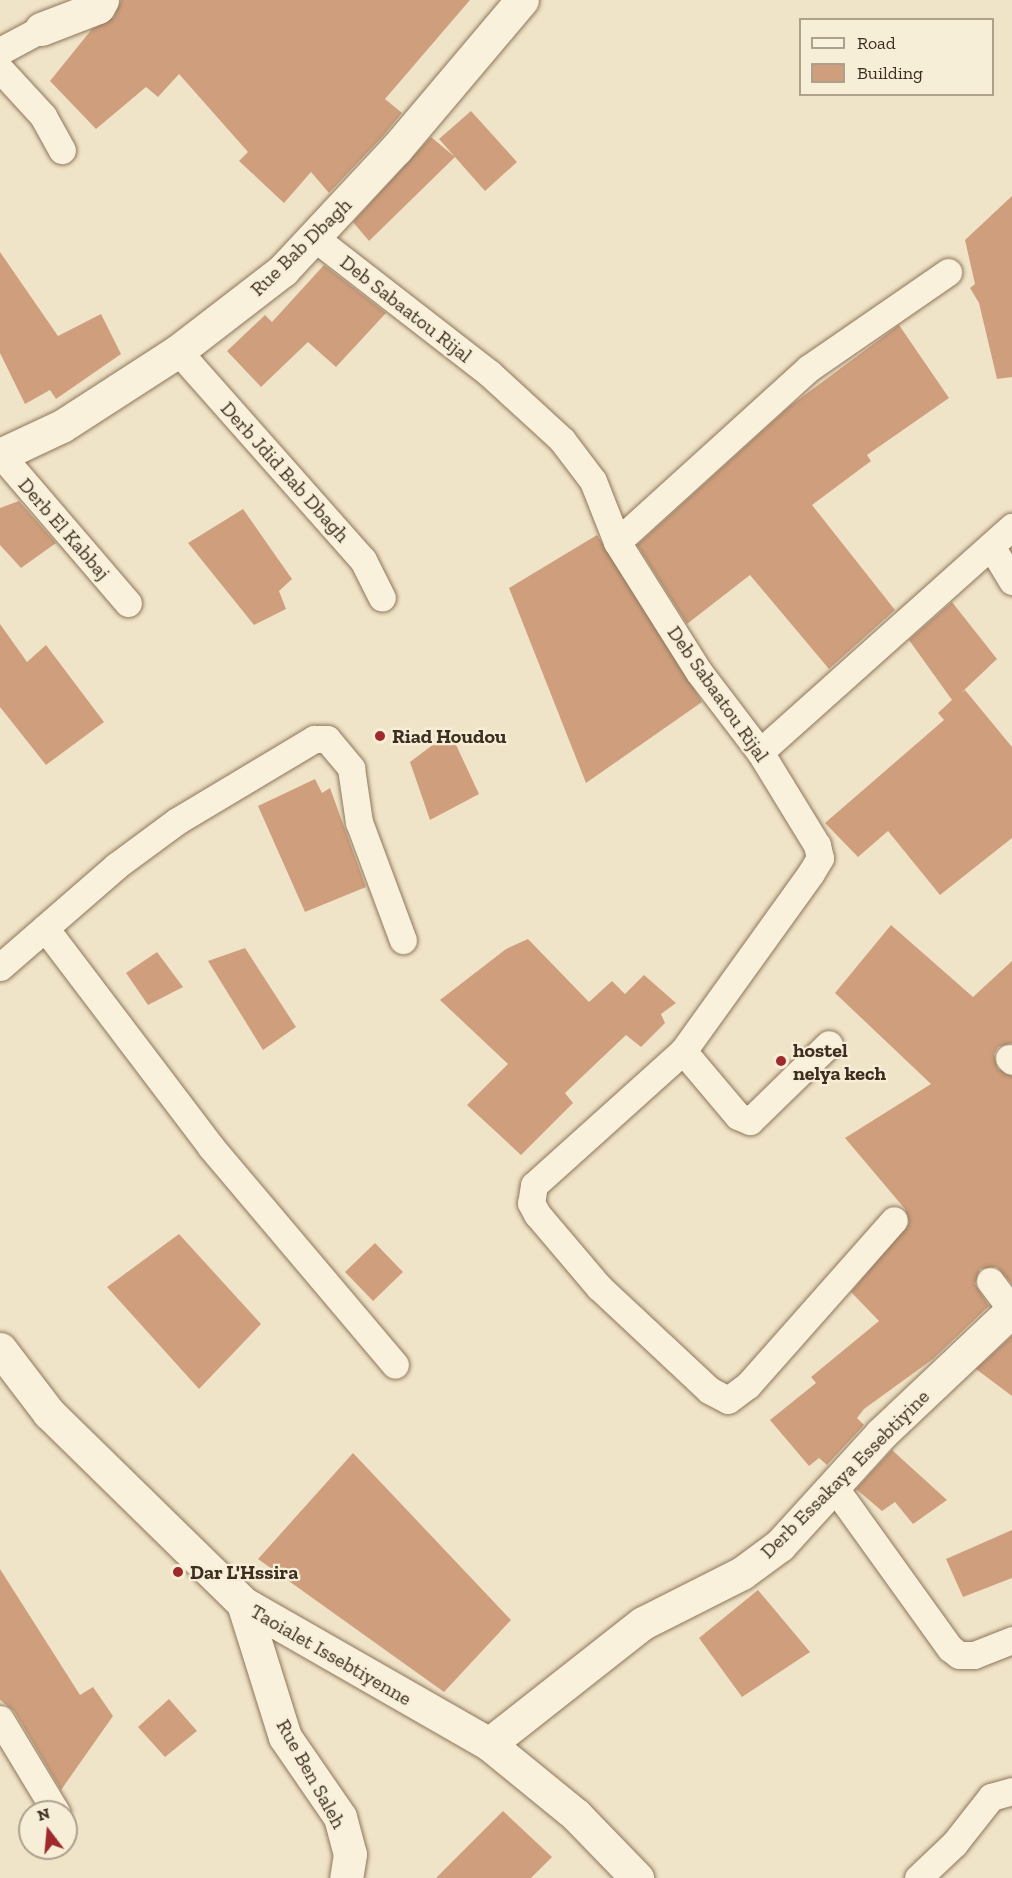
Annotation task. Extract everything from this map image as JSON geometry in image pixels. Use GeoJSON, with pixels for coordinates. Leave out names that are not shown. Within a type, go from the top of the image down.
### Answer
{"type":"FeatureCollection","features":[{"type":"Feature","properties":{"kind":"street"},"geometry":{"type":"LineString","coordinates":[[41,29],[98,7],[102,0]]}},
{"type":"Feature","properties":{"kind":"street","name":"Rue Bab Dbagh"},"geometry":{"type":"LineString","coordinates":[[0,455],[62,426],[178,351],[315,238],[522,0]]}},
{"type":"Feature","properties":{"kind":"street","name":"Derb Essakaya Essebtiyine"},"geometry":{"type":"LineString","coordinates":[[489,1744],[643,1623],[742,1573],[780,1545],[831,1484],[1012,1310]]}},
{"type":"Feature","properties":{"kind":"street","name":"Taoialet Issebtiyenne"},"geometry":{"type":"LineString","coordinates":[[0,1349],[49,1413],[243,1603],[489,1744],[576,1815],[637,1878]]}},
{"type":"Feature","properties":{"kind":"street","name":"Rue Ben Saleh"},"geometry":{"type":"LineString","coordinates":[[243,1603],[285,1737],[340,1818],[350,1854],[346,1878]]}},
{"type":"Feature","properties":{"kind":"lane"},"geometry":{"type":"LineString","coordinates":[[0,51],[41,29]]}},
{"type":"Feature","properties":{"kind":"lane"},"geometry":{"type":"LineString","coordinates":[[0,69],[50,125],[62,150]]}},
{"type":"Feature","properties":{"kind":"lane","name":"Deb Sabaatou Rijal"},"geometry":{"type":"LineString","coordinates":[[315,238],[538,414],[593,482],[617,542],[699,672],[760,752],[810,828],[820,858],[683,1051],[544,1178],[530,1194],[537,1214],[599,1287],[709,1390],[728,1400],[748,1385],[894,1220]]}},
{"type":"Feature","properties":{"kind":"lane"},"geometry":{"type":"LineString","coordinates":[[617,542],[809,368],[948,272]]}},
{"type":"Feature","properties":{"kind":"lane","name":"Derb Jdid Bab Dbagh"},"geometry":{"type":"LineString","coordinates":[[178,351],[363,560],[382,598]]}},
{"type":"Feature","properties":{"kind":"lane","name":"Derb El Kabbaj"},"geometry":{"type":"LineString","coordinates":[[0,455],[128,603]]}},
{"type":"Feature","properties":{"kind":"lane"},"geometry":{"type":"LineString","coordinates":[[760,752],[1012,527]]}},
{"type":"Feature","properties":{"kind":"lane"},"geometry":{"type":"LineString","coordinates":[[991,546],[1012,581]]}},
{"type":"Feature","properties":{"kind":"lane"},"geometry":{"type":"LineString","coordinates":[[0,967],[177,821],[299,746],[327,739],[351,768],[359,822],[403,940]]}},
{"type":"Feature","properties":{"kind":"lane"},"geometry":{"type":"LineString","coordinates":[[45,928],[211,1147],[395,1365]]}},
{"type":"Feature","properties":{"kind":"lane"},"geometry":{"type":"LineString","coordinates":[[683,1051],[738,1116],[750,1121],[829,1044]]}},
{"type":"Feature","properties":{"kind":"lane"},"geometry":{"type":"LineString","coordinates":[[990,1281],[1012,1310]]}},
{"type":"Feature","properties":{"kind":"lane"},"geometry":{"type":"LineString","coordinates":[[831,1484],[950,1648],[959,1655],[974,1655],[1012,1640]]}},
{"type":"Feature","properties":{"kind":"lane"},"geometry":{"type":"LineString","coordinates":[[0,1719],[49,1800]]}},
{"type":"Feature","properties":{"kind":"lane"},"geometry":{"type":"LineString","coordinates":[[918,1878],[954,1844],[991,1797],[1012,1791]]}},
{"type":"Feature","properties":{"kind":"building"},"geometry":{"type":"Polygon","coordinates":[[[121,0],[470,0],[385,99],[402,113],[382,137],[329,193],[311,172],[284,203],[239,161],[248,152],[179,74],[158,97],[146,87],[96,129],[50,81],[92,29],[114,17],[121,0]]]}},
{"type":"Feature","properties":{"kind":"building"},"geometry":{"type":"Polygon","coordinates":[[[471,111],[517,162],[485,191],[439,139],[471,111]]]}},
{"type":"Feature","properties":{"kind":"building"},"geometry":{"type":"Polygon","coordinates":[[[431,137],[455,157],[369,241],[353,222],[431,137]]]}},
{"type":"Feature","properties":{"kind":"building"},"geometry":{"type":"Polygon","coordinates":[[[1012,196],[1012,377],[997,379],[979,303],[970,288],[975,284],[965,240],[1012,196]]]}},
{"type":"Feature","properties":{"kind":"building"},"geometry":{"type":"Polygon","coordinates":[[[0,252],[58,336],[101,314],[121,354],[56,399],[50,390],[25,404],[0,353],[0,252]]]}},
{"type":"Feature","properties":{"kind":"building"},"geometry":{"type":"Polygon","coordinates":[[[324,265],[386,313],[336,367],[308,342],[261,387],[227,351],[265,315],[272,322],[324,265]]]}},
{"type":"Feature","properties":{"kind":"building"},"geometry":{"type":"Polygon","coordinates":[[[899,325],[949,398],[867,455],[871,461],[812,505],[895,610],[829,669],[750,575],[687,624],[637,545],[790,406],[899,325]]]}},
{"type":"Feature","properties":{"kind":"building"},"geometry":{"type":"Polygon","coordinates":[[[19,501],[56,543],[21,568],[0,545],[0,508],[19,501]]]}},
{"type":"Feature","properties":{"kind":"building"},"geometry":{"type":"Polygon","coordinates":[[[243,509],[292,579],[279,591],[286,609],[254,625],[188,543],[243,509]]]}},
{"type":"Feature","properties":{"kind":"building"},"geometry":{"type":"Polygon","coordinates":[[[597,535],[702,702],[586,783],[509,588],[597,535]]]}},
{"type":"Feature","properties":{"kind":"building"},"geometry":{"type":"Polygon","coordinates":[[[952,602],[997,659],[961,693],[965,690],[1012,747],[1012,838],[940,895],[888,831],[858,857],[825,823],[944,720],[938,713],[952,700],[909,640],[952,602]]]}},
{"type":"Feature","properties":{"kind":"building"},"geometry":{"type":"Polygon","coordinates":[[[0,624],[27,662],[46,645],[104,722],[46,765],[0,707],[0,624]]]}},
{"type":"Feature","properties":{"kind":"building"},"geometry":{"type":"Polygon","coordinates":[[[450,732],[479,794],[430,820],[410,762],[450,732]]]}},
{"type":"Feature","properties":{"kind":"building"},"geometry":{"type":"Polygon","coordinates":[[[315,779],[322,793],[330,788],[366,887],[305,912],[258,806],[315,779]]]}},
{"type":"Feature","properties":{"kind":"building"},"geometry":{"type":"Polygon","coordinates":[[[891,925],[973,997],[1012,961],[1012,1043],[998,1047],[994,1054],[998,1069],[1012,1076],[1012,1284],[997,1267],[980,1269],[975,1284],[989,1306],[933,1359],[864,1409],[857,1418],[864,1425],[827,1465],[819,1458],[809,1466],[770,1420],[816,1383],[811,1377],[879,1321],[851,1292],[909,1223],[905,1209],[845,1138],[931,1084],[835,993],[891,925]]]}},
{"type":"Feature","properties":{"kind":"building"},"geometry":{"type":"Polygon","coordinates":[[[528,939],[589,1002],[612,981],[625,994],[644,975],[676,1003],[661,1014],[665,1023],[641,1047],[626,1035],[565,1093],[573,1103],[521,1155],[467,1105],[508,1064],[440,1000],[506,949],[528,939]]]}},
{"type":"Feature","properties":{"kind":"building"},"geometry":{"type":"Polygon","coordinates":[[[245,948],[296,1027],[263,1050],[208,961],[245,948]]]}},
{"type":"Feature","properties":{"kind":"building"},"geometry":{"type":"Polygon","coordinates":[[[157,952],[183,987],[148,1005],[126,973],[157,952]]]}},
{"type":"Feature","properties":{"kind":"building"},"geometry":{"type":"Polygon","coordinates":[[[179,1234],[261,1324],[199,1389],[107,1287],[179,1234]]]}},
{"type":"Feature","properties":{"kind":"building"},"geometry":{"type":"Polygon","coordinates":[[[375,1243],[403,1272],[373,1301],[345,1272],[375,1243]]]}},
{"type":"Feature","properties":{"kind":"building"},"geometry":{"type":"Polygon","coordinates":[[[1012,1336],[1012,1396],[976,1369],[1012,1336]]]}},
{"type":"Feature","properties":{"kind":"building"},"geometry":{"type":"Polygon","coordinates":[[[892,1450],[947,1500],[913,1524],[895,1502],[882,1511],[856,1489],[892,1450]]]}},
{"type":"Feature","properties":{"kind":"building"},"geometry":{"type":"Polygon","coordinates":[[[353,1453],[511,1620],[444,1692],[258,1559],[353,1453]]]}},
{"type":"Feature","properties":{"kind":"building"},"geometry":{"type":"Polygon","coordinates":[[[1012,1530],[1012,1578],[963,1597],[946,1559],[1012,1530]]]}},
{"type":"Feature","properties":{"kind":"building"},"geometry":{"type":"Polygon","coordinates":[[[0,1569],[80,1695],[93,1687],[113,1716],[61,1790],[14,1711],[0,1700],[0,1569]]]}},
{"type":"Feature","properties":{"kind":"building"},"geometry":{"type":"Polygon","coordinates":[[[758,1590],[810,1652],[742,1697],[699,1638],[758,1590]]]}},
{"type":"Feature","properties":{"kind":"building"},"geometry":{"type":"Polygon","coordinates":[[[169,1699],[197,1731],[165,1757],[138,1727],[169,1699]]]}},
{"type":"Feature","properties":{"kind":"building"},"geometry":{"type":"Polygon","coordinates":[[[503,1811],[552,1857],[531,1878],[436,1878],[503,1811]]]}},
{"type":"Feature","properties":{"kind":"place","name":"Riad Houdou"},"geometry":{"type":"Point","coordinates":[380,736]}},
{"type":"Feature","properties":{"kind":"place","name":"hostel nelya kech"},"geometry":{"type":"Point","coordinates":[781,1061]}},
{"type":"Feature","properties":{"kind":"place","name":"Dar L'Hssira"},"geometry":{"type":"Point","coordinates":[178,1572]}}]}
